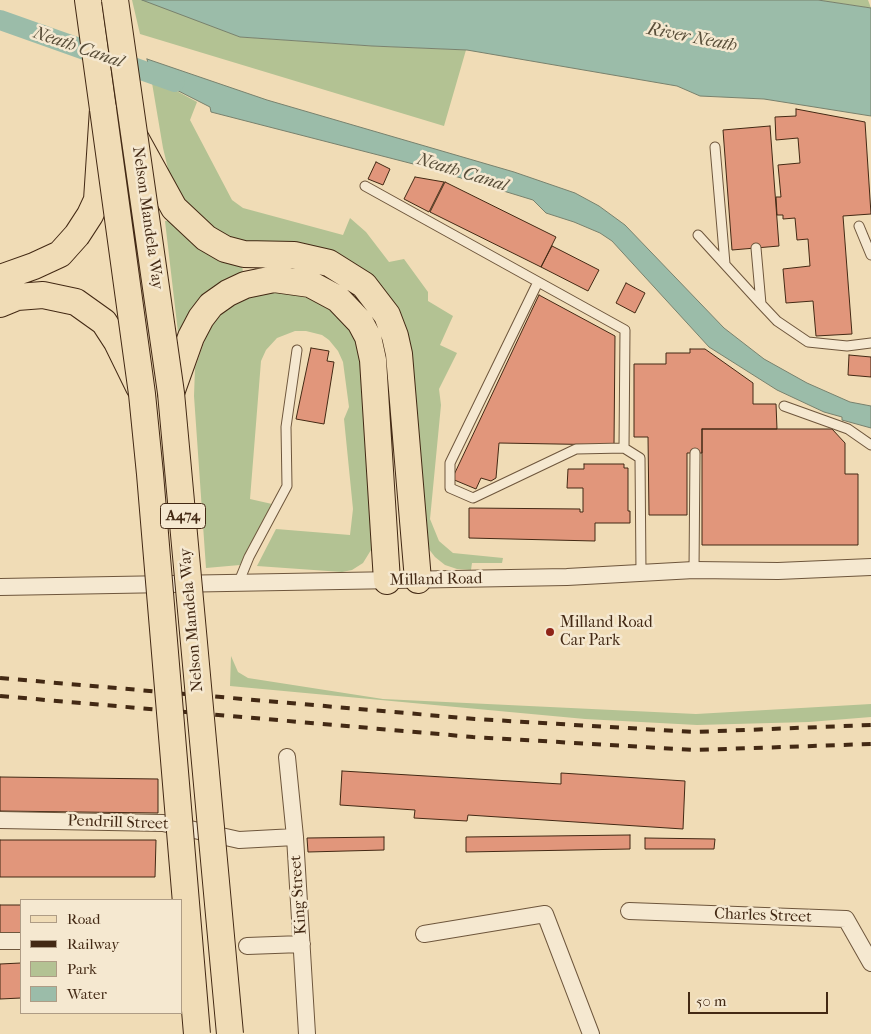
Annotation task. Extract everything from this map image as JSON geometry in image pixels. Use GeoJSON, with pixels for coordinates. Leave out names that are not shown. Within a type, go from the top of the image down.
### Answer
{"type":"FeatureCollection","features":[{"type":"Feature","properties":{"kind":"main road","name":"Nelson Mandela Way"},"geometry":{"type":"LineString","coordinates":[[88,0],[142,394],[197,1034]]}},
{"type":"Feature","properties":{"kind":"main road","name":"Nelson Mandela Way"},"geometry":{"type":"LineString","coordinates":[[115,0],[171,393],[230,1034]]}},
{"type":"Feature","properties":{"kind":"main road"},"geometry":{"type":"LineString","coordinates":[[0,278],[60,254],[90,216],[97,200],[100,180],[103,109]]}},
{"type":"Feature","properties":{"kind":"main road"},"geometry":{"type":"LineString","coordinates":[[136,139],[174,208],[191,226],[206,238],[225,248],[244,254],[313,257],[329,263],[364,285],[387,315],[399,354],[418,580]]}},
{"type":"Feature","properties":{"kind":"main road"},"geometry":{"type":"LineString","coordinates":[[171,393],[191,337],[201,318],[211,305],[228,293],[259,282],[274,280],[310,284],[338,298],[360,322],[368,337],[373,360],[387,581]]}},
{"type":"Feature","properties":{"kind":"main road"},"geometry":{"type":"LineString","coordinates":[[0,304],[17,298],[43,295],[76,302],[104,322],[117,342],[142,394]]}},
{"type":"Feature","properties":{"kind":"street","name":"Milland Road"},"geometry":{"type":"LineString","coordinates":[[0,587],[567,577],[694,570],[778,571],[871,567]]}},
{"type":"Feature","properties":{"kind":"street","name":"King Street"},"geometry":{"type":"LineString","coordinates":[[287,757],[295,837],[307,1034]]}},
{"type":"Feature","properties":{"kind":"street","name":"Pendrill Street"},"geometry":{"type":"LineString","coordinates":[[0,820],[163,823],[239,840],[295,837]]}},
{"type":"Feature","properties":{"kind":"street","name":"Charles Street"},"geometry":{"type":"LineString","coordinates":[[629,911],[846,919],[871,963]]}},
{"type":"Feature","properties":{"kind":"street"},"geometry":{"type":"LineString","coordinates":[[424,934],[545,914],[591,1034]]}},
{"type":"Feature","properties":{"kind":"street"},"geometry":{"type":"LineString","coordinates":[[0,941],[20,941]]}},
{"type":"Feature","properties":{"kind":"street"},"geometry":{"type":"LineString","coordinates":[[247,946],[302,944]]}},
{"type":"Feature","properties":{"kind":"lane"},"geometry":{"type":"LineString","coordinates":[[715,147],[725,264]]}},
{"type":"Feature","properties":{"kind":"lane"},"geometry":{"type":"LineString","coordinates":[[365,186],[625,330],[624,448]]}},
{"type":"Feature","properties":{"kind":"lane"},"geometry":{"type":"LineString","coordinates":[[859,226],[871,255]]}},
{"type":"Feature","properties":{"kind":"lane"},"geometry":{"type":"LineString","coordinates":[[698,235],[778,321],[808,342],[847,346],[871,343]]}},
{"type":"Feature","properties":{"kind":"lane"},"geometry":{"type":"LineString","coordinates":[[756,248],[761,304]]}},
{"type":"Feature","properties":{"kind":"lane"},"geometry":{"type":"LineString","coordinates":[[538,282],[450,462],[450,488],[473,498],[576,449],[624,448],[640,458],[641,572]]}},
{"type":"Feature","properties":{"kind":"lane"},"geometry":{"type":"LineString","coordinates":[[238,584],[249,557],[287,486],[286,427],[297,350]]}},
{"type":"Feature","properties":{"kind":"lane"},"geometry":{"type":"LineString","coordinates":[[784,406],[848,429],[871,445]]}},
{"type":"Feature","properties":{"kind":"lane"},"geometry":{"type":"LineString","coordinates":[[694,570],[695,453]]}},
{"type":"Feature","properties":{"kind":"green space"},"geometry":{"type":"Polygon","coordinates":[[[132,0],[142,0],[162,6],[240,37],[466,50],[444,126],[140,34],[132,0]]]}},
{"type":"Feature","properties":{"kind":"green space"},"geometry":{"type":"Polygon","coordinates":[[[818,0],[868,0],[871,8],[818,0]]]}},
{"type":"Feature","properties":{"kind":"green space"},"geometry":{"type":"Polygon","coordinates":[[[151,77],[197,102],[190,120],[232,200],[243,208],[343,235],[350,218],[366,232],[389,262],[404,259],[428,292],[428,301],[453,316],[440,345],[457,353],[439,389],[441,405],[430,519],[439,541],[453,553],[503,558],[502,563],[472,563],[471,570],[457,569],[445,565],[428,548],[393,304],[261,245],[220,235],[190,209],[170,177],[151,77]]]}},
{"type":"Feature","properties":{"kind":"green space"},"geometry":{"type":"Polygon","coordinates":[[[165,221],[170,221],[242,264],[243,273],[179,341],[165,221]]]}},
{"type":"Feature","properties":{"kind":"green space"},"geometry":{"type":"Polygon","coordinates":[[[280,292],[309,298],[330,306],[344,321],[354,337],[362,356],[378,530],[371,550],[363,563],[352,570],[342,572],[257,566],[276,529],[350,535],[353,509],[344,419],[349,407],[343,362],[338,351],[329,340],[322,335],[306,331],[295,331],[277,338],[266,350],[261,361],[250,499],[272,504],[240,565],[206,568],[194,396],[195,368],[208,331],[225,307],[251,295],[280,292]]]}},
{"type":"Feature","properties":{"kind":"green space"},"geometry":{"type":"Polygon","coordinates":[[[231,656],[238,672],[248,678],[383,699],[696,714],[871,704],[871,717],[809,722],[697,725],[585,719],[230,686],[231,656]]]}},
{"type":"Feature","properties":{"kind":"water","name":"River Neath"},"geometry":{"type":"Polygon","coordinates":[[[142,0],[818,0],[871,8],[871,116],[764,99],[700,96],[677,86],[467,50],[240,37],[142,0]]]}},
{"type":"Feature","properties":{"kind":"water"},"geometry":{"type":"Polygon","coordinates":[[[147,59],[267,100],[514,172],[575,193],[599,206],[625,225],[724,328],[764,359],[807,383],[850,402],[871,406],[871,428],[842,420],[842,417],[824,412],[777,390],[709,347],[612,241],[600,233],[546,213],[533,200],[425,167],[211,112],[210,107],[151,77],[147,59]]]}},
{"type":"Feature","properties":{"kind":"building"},"geometry":{"type":"Polygon","coordinates":[[[796,109],[865,122],[871,214],[843,216],[852,334],[816,336],[813,301],[786,303],[783,269],[810,266],[808,239],[797,240],[795,218],[783,219],[783,215],[777,215],[776,197],[781,197],[778,165],[800,163],[798,138],[776,140],[775,117],[796,116],[796,109]]]}},
{"type":"Feature","properties":{"kind":"building"},"geometry":{"type":"Polygon","coordinates":[[[770,126],[779,246],[732,250],[723,130],[770,126]]]}},
{"type":"Feature","properties":{"kind":"building"},"geometry":{"type":"Polygon","coordinates":[[[376,162],[390,169],[383,185],[368,179],[376,162]]]}},
{"type":"Feature","properties":{"kind":"building"},"geometry":{"type":"Polygon","coordinates":[[[415,177],[444,182],[429,212],[404,199],[415,177]]]}},
{"type":"Feature","properties":{"kind":"building"},"geometry":{"type":"Polygon","coordinates":[[[445,182],[556,237],[541,267],[430,212],[445,182]]]}},
{"type":"Feature","properties":{"kind":"building"},"geometry":{"type":"Polygon","coordinates":[[[552,246],[599,270],[588,291],[541,267],[552,246]]]}},
{"type":"Feature","properties":{"kind":"building"},"geometry":{"type":"Polygon","coordinates":[[[626,283],[645,293],[635,313],[616,303],[626,283]]]}},
{"type":"Feature","properties":{"kind":"building"},"geometry":{"type":"Polygon","coordinates":[[[539,295],[615,336],[614,445],[499,443],[496,478],[491,481],[481,478],[476,489],[452,479],[539,295]]]}},
{"type":"Feature","properties":{"kind":"building"},"geometry":{"type":"Polygon","coordinates":[[[311,348],[329,351],[327,361],[334,362],[324,424],[296,419],[311,348]]]}},
{"type":"Feature","properties":{"kind":"building"},"geometry":{"type":"Polygon","coordinates":[[[690,349],[705,349],[753,383],[753,404],[776,404],[777,429],[702,429],[702,453],[687,453],[687,515],[649,515],[648,437],[634,437],[634,364],[666,364],[666,353],[690,353],[690,349]]]}},
{"type":"Feature","properties":{"kind":"building"},"geometry":{"type":"Polygon","coordinates":[[[849,355],[871,357],[871,377],[848,375],[849,355]]]}},
{"type":"Feature","properties":{"kind":"building"},"geometry":{"type":"Polygon","coordinates":[[[702,429],[832,429],[845,443],[845,474],[858,474],[858,545],[702,545],[702,429]]]}},
{"type":"Feature","properties":{"kind":"building"},"geometry":{"type":"Polygon","coordinates":[[[584,464],[624,464],[624,468],[628,468],[628,511],[630,511],[630,523],[595,523],[595,541],[469,538],[469,508],[580,509],[580,512],[583,512],[583,488],[567,488],[568,469],[584,469],[584,464]]]}},
{"type":"Feature","properties":{"kind":"building"},"geometry":{"type":"Polygon","coordinates":[[[342,771],[561,784],[561,773],[685,781],[683,829],[468,815],[467,821],[414,818],[415,810],[340,805],[342,771]]]}},
{"type":"Feature","properties":{"kind":"building"},"geometry":{"type":"Polygon","coordinates":[[[0,777],[158,779],[158,813],[0,811],[0,777]]]}},
{"type":"Feature","properties":{"kind":"building"},"geometry":{"type":"Polygon","coordinates":[[[630,835],[630,849],[466,852],[466,837],[630,835]]]}},
{"type":"Feature","properties":{"kind":"building"},"geometry":{"type":"Polygon","coordinates":[[[384,837],[384,850],[308,852],[307,838],[384,837]]]}},
{"type":"Feature","properties":{"kind":"building"},"geometry":{"type":"Polygon","coordinates":[[[645,838],[715,839],[714,849],[645,849],[645,838]]]}},
{"type":"Feature","properties":{"kind":"building"},"geometry":{"type":"Polygon","coordinates":[[[0,840],[156,840],[155,877],[0,877],[0,840]]]}},
{"type":"Feature","properties":{"kind":"building"},"geometry":{"type":"Polygon","coordinates":[[[0,905],[20,905],[20,939],[0,939],[0,905]]]}},
{"type":"Feature","properties":{"kind":"building"},"geometry":{"type":"Polygon","coordinates":[[[20,963],[20,998],[0,999],[0,964],[20,963]]]}},
{"type":"Feature","properties":{"kind":"waterway","name":"Neath Canal"},"geometry":{"type":"LineString","coordinates":[[0,20],[175,82]]}},
{"type":"Feature","properties":{"kind":"railway"},"geometry":{"type":"LineString","coordinates":[[0,678],[475,719],[694,732],[871,725]]}},
{"type":"Feature","properties":{"kind":"railway"},"geometry":{"type":"LineString","coordinates":[[0,696],[473,737],[695,750],[871,744]]}},
{"type":"Feature","properties":{"kind":"place","name":"Milland Road Car Park"},"geometry":{"type":"Point","coordinates":[550,632]}}]}
